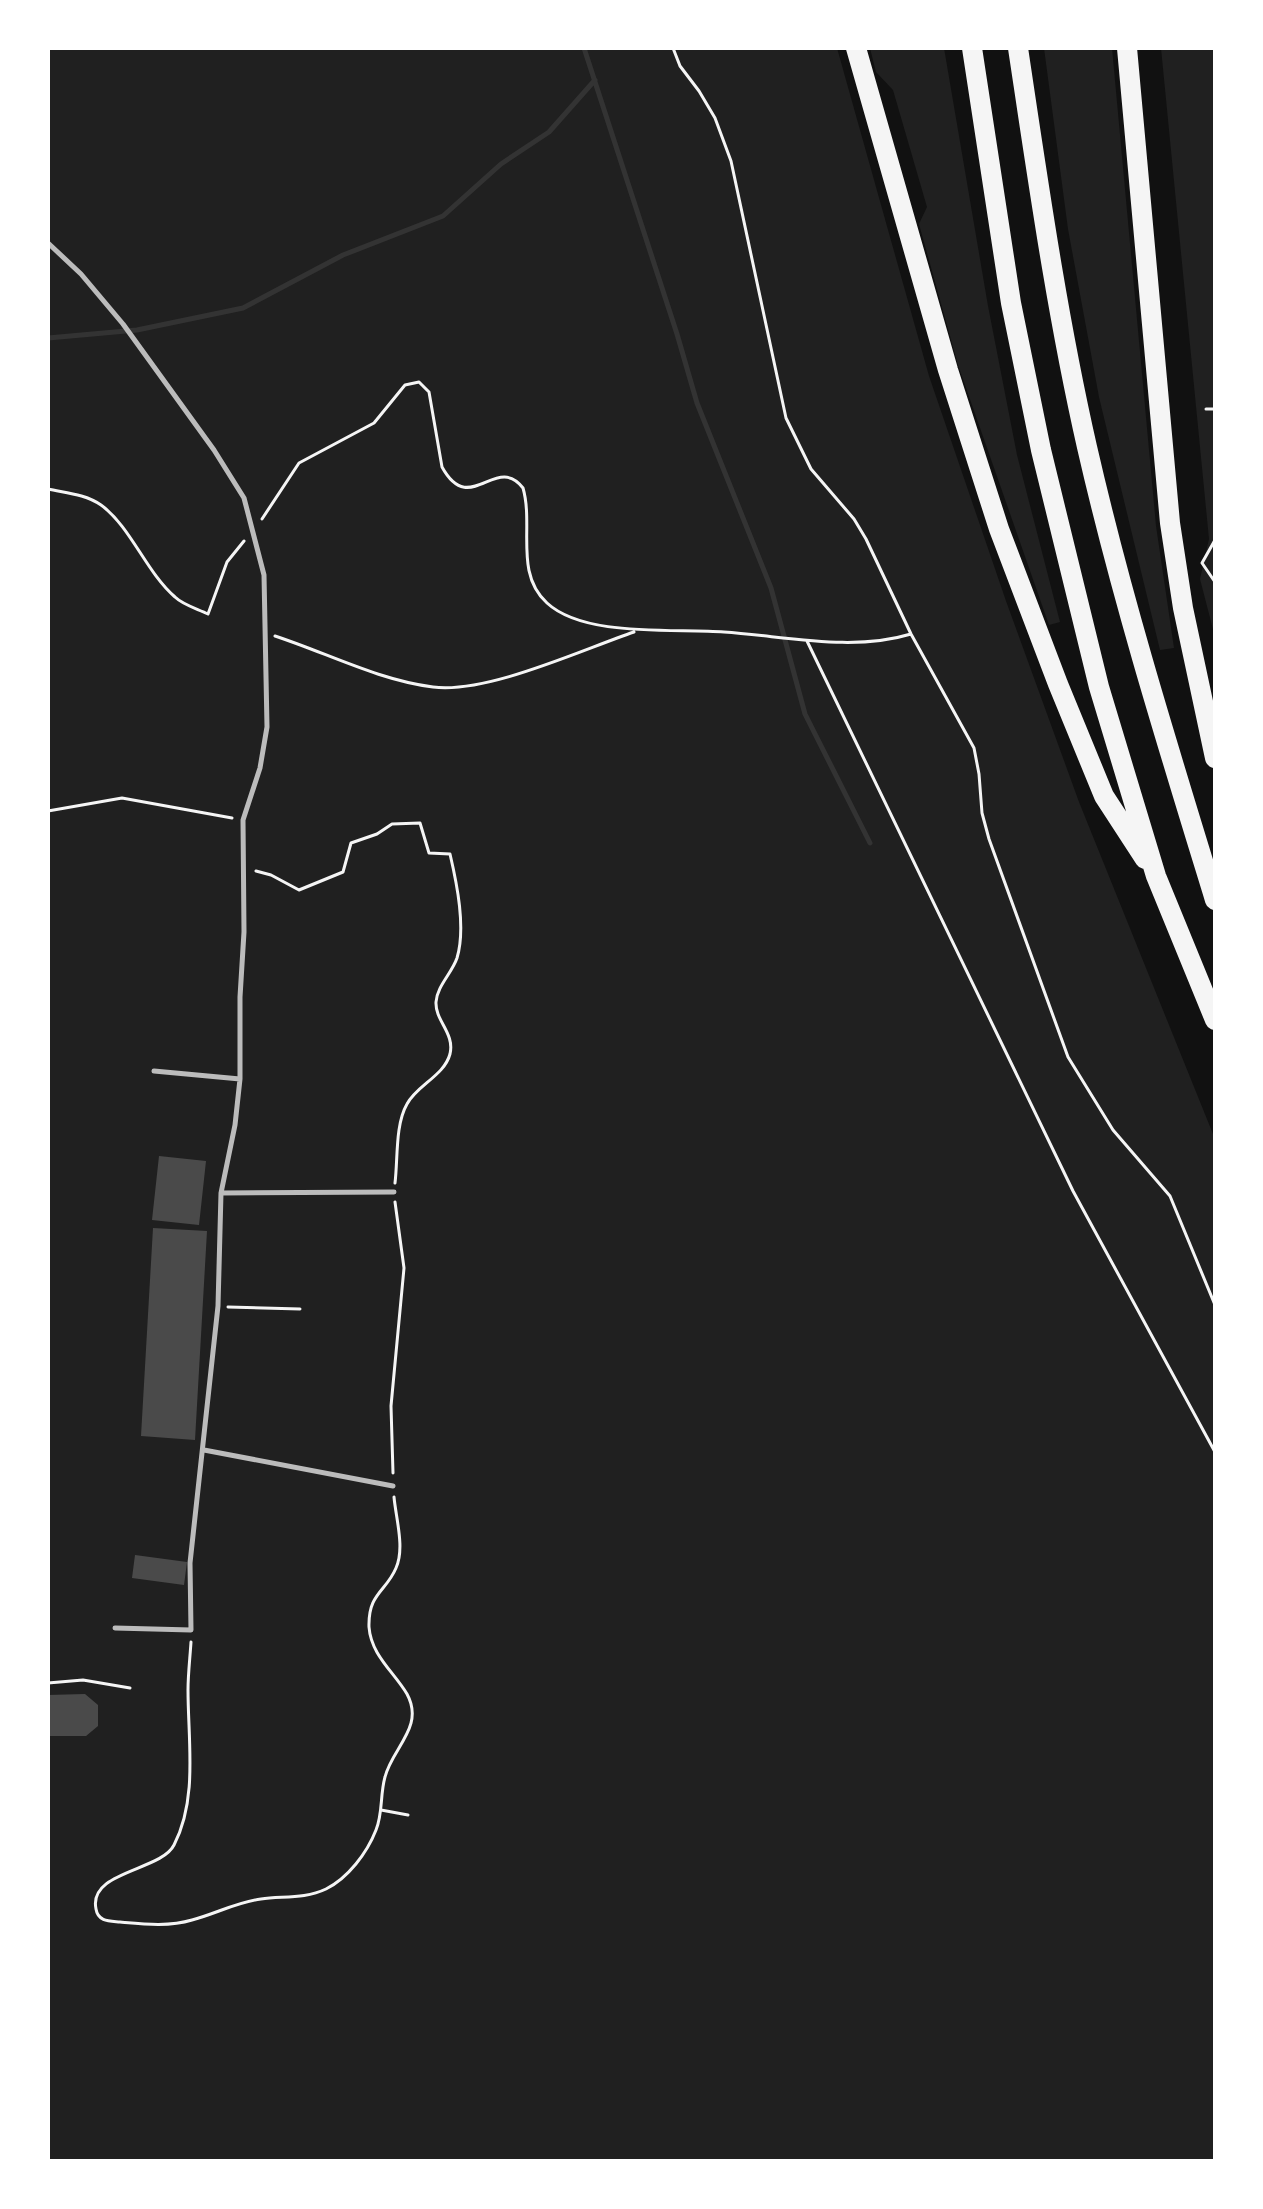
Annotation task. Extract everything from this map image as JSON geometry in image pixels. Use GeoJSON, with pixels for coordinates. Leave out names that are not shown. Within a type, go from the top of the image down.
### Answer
{"type":"FeatureCollection","features":[{"type":"Feature","properties":{"kind":"highway"},"geometry":{"type":"LineString","coordinates":[[856,48],[948,370],[999,529],[1104,796],[1156,876]]}},
{"type":"Feature","properties":{"kind":"highway"},"geometry":{"type":"LineString","coordinates":[[972,48],[1011,303],[1041,450],[1099,687],[1156,876],[1215,1020]]}},
{"type":"Feature","properties":{"kind":"highway"},"geometry":{"type":"LineString","coordinates":[[1018,48],[1058,302],[1087,447],[1150,689],[1215,900]]}},
{"type":"Feature","properties":{"kind":"highway"},"geometry":{"type":"LineString","coordinates":[[1127,48],[1170,523],[1183,608],[1215,758]]}},
{"type":"Feature","properties":{"kind":"lane"},"geometry":{"type":"LineString","coordinates":[[48,243],[81,274],[133,337],[244,498],[264,575],[267,727],[260,768],[243,820],[240,1079],[235,1125],[221,1193],[218,1306],[190,1563],[191,1630],[115,1628]]}},
{"type":"Feature","properties":{"kind":"lane"},"geometry":{"type":"LineString","coordinates":[[154,1071],[240,1079]]}},
{"type":"Feature","properties":{"kind":"lane"},"geometry":{"type":"LineString","coordinates":[[221,1193],[394,1192]]}},
{"type":"Feature","properties":{"kind":"lane"},"geometry":{"type":"LineString","coordinates":[[204,1450],[393,1486]]}},
{"type":"Feature","properties":{"kind":"path"},"geometry":{"type":"LineString","coordinates":[[673,48],[680,66],[715,118],[731,161],[786,418],[811,469],[854,519],[866,539],[911,634],[974,748],[982,813],[989,839],[1068,1057],[1113,1130],[1170,1196],[1215,1305]]}},
{"type":"Feature","properties":{"kind":"path"},"geometry":{"type":"LineString","coordinates":[[48,489],[80,495],[100,504],[116,519],[176,599],[208,614],[227,562],[254,529],[299,463],[374,423],[405,385],[419,382],[429,392],[442,467],[447,476],[454,483],[473,489],[505,476],[523,488],[528,536],[526,560],[533,584],[547,604],[566,615],[586,622],[638,631],[723,631],[807,640],[890,641],[911,634]]}},
{"type":"Feature","properties":{"kind":"path"},"geometry":{"type":"LineString","coordinates":[[1206,409],[1215,409]]}},
{"type":"Feature","properties":{"kind":"path"},"geometry":{"type":"LineString","coordinates":[[1215,540],[1202,563],[1215,582]]}},
{"type":"Feature","properties":{"kind":"path"},"geometry":{"type":"LineString","coordinates":[[265,632],[329,658],[434,687],[470,687],[638,631]]}},
{"type":"Feature","properties":{"kind":"path"},"geometry":{"type":"LineString","coordinates":[[807,640],[1073,1191],[1215,1452]]}},
{"type":"Feature","properties":{"kind":"path"},"geometry":{"type":"LineString","coordinates":[[48,811],[122,798],[243,820]]}},
{"type":"Feature","properties":{"kind":"path"},"geometry":{"type":"LineString","coordinates":[[191,1630],[189,1774],[187,1797],[176,1839],[166,1856],[136,1868],[102,1888],[95,1900],[96,1912],[101,1919],[147,1925],[189,1921],[258,1899],[303,1896],[326,1888],[346,1875],[362,1856],[377,1829],[390,1760],[409,1732],[412,1719],[406,1692],[374,1648],[369,1628],[371,1608],[379,1589],[397,1567],[400,1553],[393,1486],[391,1406],[404,1268],[394,1192],[402,1114],[409,1100],[445,1066],[450,1055],[448,1032],[436,1005],[437,996],[458,955],[459,891],[450,854],[429,853],[420,823],[392,824],[377,834],[351,843],[343,872],[299,890],[271,875],[242,867]]}},
{"type":"Feature","properties":{"kind":"path"},"geometry":{"type":"LineString","coordinates":[[218,1306],[300,1309]]}},
{"type":"Feature","properties":{"kind":"path"},"geometry":{"type":"LineString","coordinates":[[48,1683],[83,1680],[130,1688]]}},
{"type":"Feature","properties":{"kind":"path"},"geometry":{"type":"LineString","coordinates":[[381,1810],[408,1815]]}},
{"type":"Feature","properties":{"kind":"shaded area"},"geometry":{"type":"Polygon","coordinates":[[[48,48],[837,48],[929,376],[1006,601],[1079,802],[1215,1139],[1215,2161],[48,2161],[48,48]]]}},
{"type":"Feature","properties":{"kind":"shaded area"},"geometry":{"type":"Polygon","coordinates":[[[870,48],[944,48],[1017,455],[1060,622],[1049,625],[958,365],[919,224],[927,207],[893,90],[876,72],[870,48]]]}},
{"type":"Feature","properties":{"kind":"shaded area"},"geometry":{"type":"Polygon","coordinates":[[[1044,48],[1112,48],[1156,526],[1174,648],[1160,650],[1099,397],[1068,229],[1044,48]]]}},
{"type":"Feature","properties":{"kind":"shaded area"},"geometry":{"type":"Polygon","coordinates":[[[1161,48],[1215,48],[1215,637],[1200,579],[1209,539],[1161,48]]]}},
{"type":"Feature","properties":{"kind":"building"},"geometry":{"type":"Polygon","coordinates":[[[159,1156],[206,1161],[199,1225],[152,1220],[159,1156]]]}},
{"type":"Feature","properties":{"kind":"building"},"geometry":{"type":"Polygon","coordinates":[[[153,1228],[207,1231],[195,1440],[141,1436],[153,1228]]]}},
{"type":"Feature","properties":{"kind":"building"},"geometry":{"type":"Polygon","coordinates":[[[135,1555],[187,1562],[184,1585],[132,1578],[135,1555]]]}},
{"type":"Feature","properties":{"kind":"building"},"geometry":{"type":"Polygon","coordinates":[[[85,1694],[98,1705],[98,1726],[86,1736],[48,1736],[48,1695],[85,1694]]]}},
{"type":"Feature","properties":{"kind":"waterway"},"geometry":{"type":"LineString","coordinates":[[584,48],[697,403],[771,588],[805,714],[870,843]]}},
{"type":"Feature","properties":{"kind":"waterway"},"geometry":{"type":"LineString","coordinates":[[48,338],[137,330],[243,308],[343,255],[443,216],[501,164],[549,132],[595,80]]}}]}
